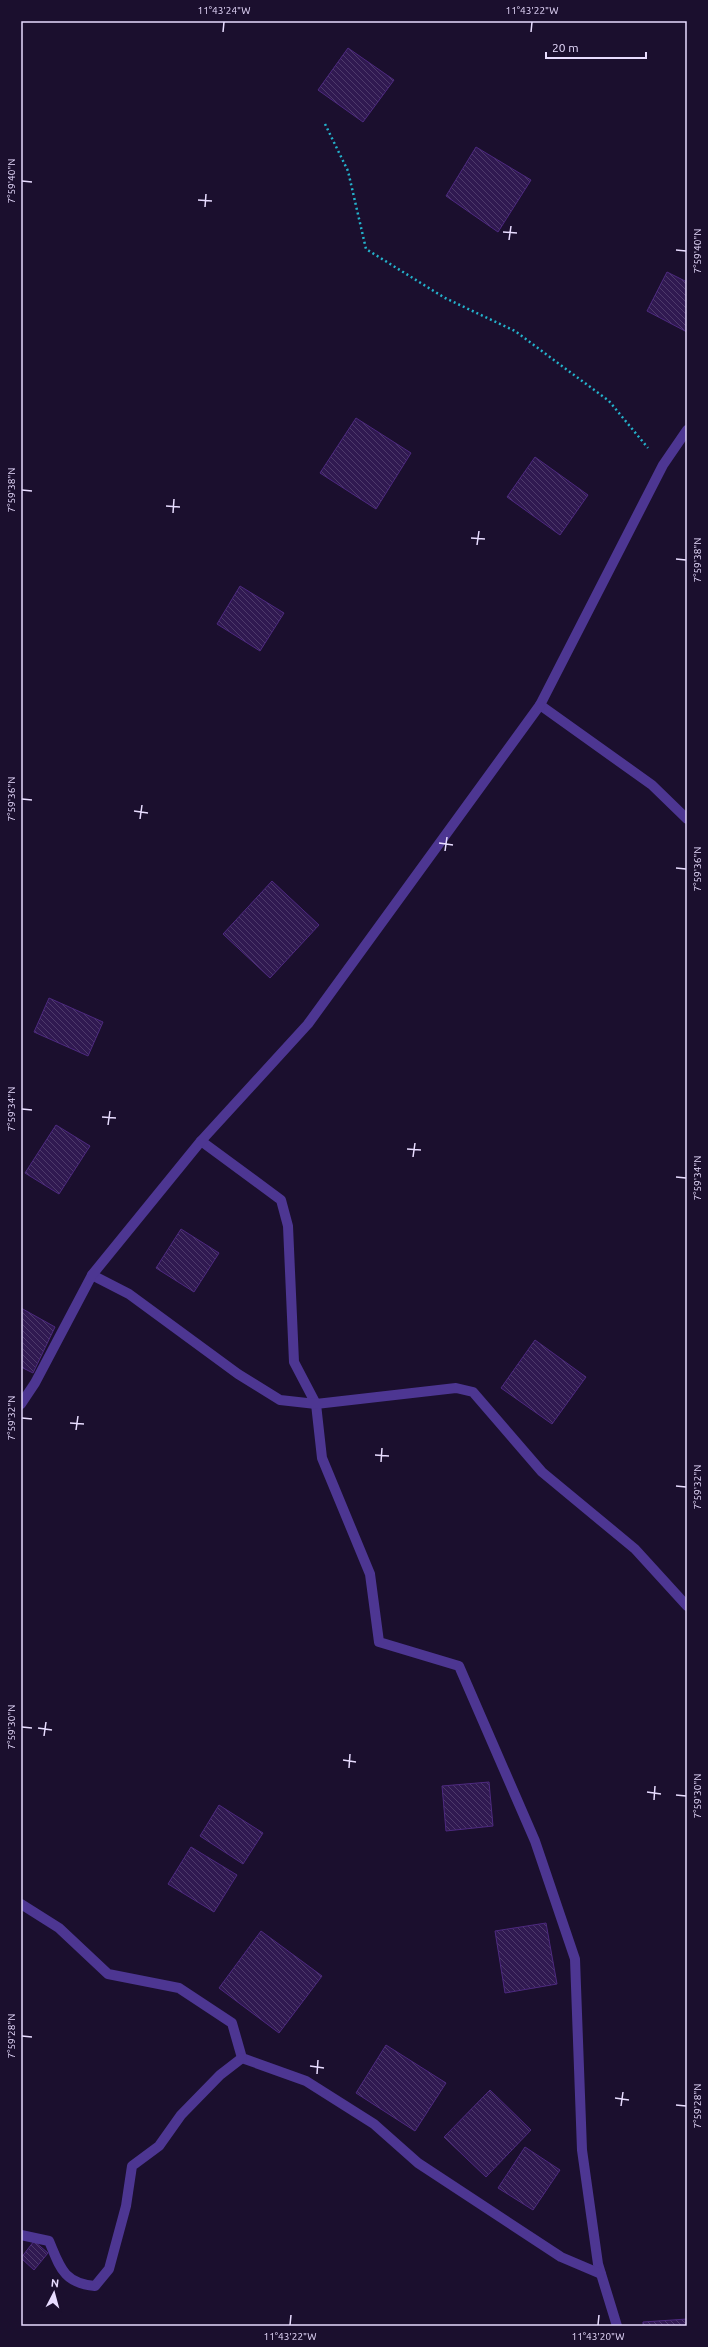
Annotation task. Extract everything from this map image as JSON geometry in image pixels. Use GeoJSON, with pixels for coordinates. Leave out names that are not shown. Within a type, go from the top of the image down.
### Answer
{"type":"FeatureCollection","features":[{"type":"Feature","properties":{"kind":"street"},"geometry":{"type":"LineString","coordinates":[[21,1404],[35,1383],[92,1275],[201,1140],[308,1024],[540,706],[662,465],[687,430]]}},
{"type":"Feature","properties":{"kind":"street"},"geometry":{"type":"LineString","coordinates":[[540,706],[652,785],[687,819]]}},
{"type":"Feature","properties":{"kind":"street"},"geometry":{"type":"LineString","coordinates":[[201,1140],[281,1200],[288,1226],[294,1362],[316,1404],[322,1458],[370,1574],[379,1642],[459,1666],[535,1840],[575,1959],[582,2150],[601,2274],[617,2326]]}},
{"type":"Feature","properties":{"kind":"street"},"geometry":{"type":"LineString","coordinates":[[92,1275],[129,1294],[238,1374],[280,1400],[316,1404],[456,1388],[472,1392],[542,1472],[635,1550],[687,1606]]}},
{"type":"Feature","properties":{"kind":"street"},"geometry":{"type":"LineString","coordinates":[[21,1904],[59,1928],[108,1974],[179,1988],[232,2023],[242,2058]]}},
{"type":"Feature","properties":{"kind":"street"},"geometry":{"type":"LineString","coordinates":[[242,2058],[306,2081],[374,2124],[418,2163],[561,2257],[601,2274]]}},
{"type":"Feature","properties":{"kind":"street"},"geometry":{"type":"LineString","coordinates":[[21,2234],[49,2241],[62,2273],[80,2284],[95,2286],[109,2269],[126,2206],[132,2166],[159,2146],[181,2115],[220,2075],[242,2058]]}},
{"type":"Feature","properties":{"kind":"path"},"geometry":{"type":"LineString","coordinates":[[325,124],[348,171],[366,249],[446,298],[515,331],[609,401],[662,465]]}},
{"type":"Feature","properties":{"kind":"building"},"geometry":{"type":"Polygon","coordinates":[[[348,48],[394,80],[363,122],[318,90],[348,48]]]}},
{"type":"Feature","properties":{"kind":"building"},"geometry":{"type":"Polygon","coordinates":[[[476,147],[531,180],[498,232],[446,196],[476,147]]]}},
{"type":"Feature","properties":{"kind":"building"},"geometry":{"type":"Polygon","coordinates":[[[667,272],[687,282],[687,332],[647,311],[667,272]]]}},
{"type":"Feature","properties":{"kind":"building"},"geometry":{"type":"Polygon","coordinates":[[[356,418],[411,453],[376,509],[320,473],[356,418]]]}},
{"type":"Feature","properties":{"kind":"building"},"geometry":{"type":"Polygon","coordinates":[[[535,457],[588,495],[560,535],[507,497],[535,457]]]}},
{"type":"Feature","properties":{"kind":"building"},"geometry":{"type":"Polygon","coordinates":[[[240,586],[284,613],[260,651],[217,624],[240,586]]]}},
{"type":"Feature","properties":{"kind":"building"},"geometry":{"type":"Polygon","coordinates":[[[272,881],[319,925],[270,978],[223,934],[272,881]]]}},
{"type":"Feature","properties":{"kind":"building"},"geometry":{"type":"Polygon","coordinates":[[[49,998],[103,1022],[88,1056],[34,1032],[49,998]]]}},
{"type":"Feature","properties":{"kind":"building"},"geometry":{"type":"Polygon","coordinates":[[[56,1125],[90,1146],[59,1194],[25,1173],[56,1125]]]}},
{"type":"Feature","properties":{"kind":"building"},"geometry":{"type":"Polygon","coordinates":[[[181,1229],[219,1253],[194,1292],[156,1268],[181,1229]]]}},
{"type":"Feature","properties":{"kind":"building"},"geometry":{"type":"Polygon","coordinates":[[[21,1308],[55,1327],[33,1373],[21,1367],[21,1308]]]}},
{"type":"Feature","properties":{"kind":"building"},"geometry":{"type":"Polygon","coordinates":[[[535,1340],[586,1377],[552,1424],[501,1388],[535,1340]]]}},
{"type":"Feature","properties":{"kind":"building"},"geometry":{"type":"Polygon","coordinates":[[[489,1782],[493,1826],[446,1831],[442,1786],[489,1782]]]}},
{"type":"Feature","properties":{"kind":"building"},"geometry":{"type":"Polygon","coordinates":[[[219,1805],[263,1833],[243,1864],[200,1836],[219,1805]]]}},
{"type":"Feature","properties":{"kind":"building"},"geometry":{"type":"Polygon","coordinates":[[[191,1847],[237,1875],[214,1912],[168,1884],[191,1847]]]}},
{"type":"Feature","properties":{"kind":"building"},"geometry":{"type":"Polygon","coordinates":[[[546,1923],[557,1984],[505,1993],[495,1931],[546,1923]]]}},
{"type":"Feature","properties":{"kind":"building"},"geometry":{"type":"Polygon","coordinates":[[[261,1931],[322,1976],[279,2033],[219,1988],[261,1931]]]}},
{"type":"Feature","properties":{"kind":"building"},"geometry":{"type":"Polygon","coordinates":[[[386,2045],[446,2083],[415,2131],[356,2093],[386,2045]]]}},
{"type":"Feature","properties":{"kind":"building"},"geometry":{"type":"Polygon","coordinates":[[[490,2090],[531,2130],[486,2177],[444,2137],[490,2090]]]}},
{"type":"Feature","properties":{"kind":"building"},"geometry":{"type":"Polygon","coordinates":[[[525,2147],[560,2170],[533,2210],[498,2188],[525,2147]]]}},
{"type":"Feature","properties":{"kind":"building"},"geometry":{"type":"Polygon","coordinates":[[[34,2241],[48,2253],[34,2270],[21,2258],[34,2241]]]}},
{"type":"Feature","properties":{"kind":"building"},"geometry":{"type":"Polygon","coordinates":[[[687,2319],[687,2326],[643,2326],[643,2322],[687,2319]]]}}]}
